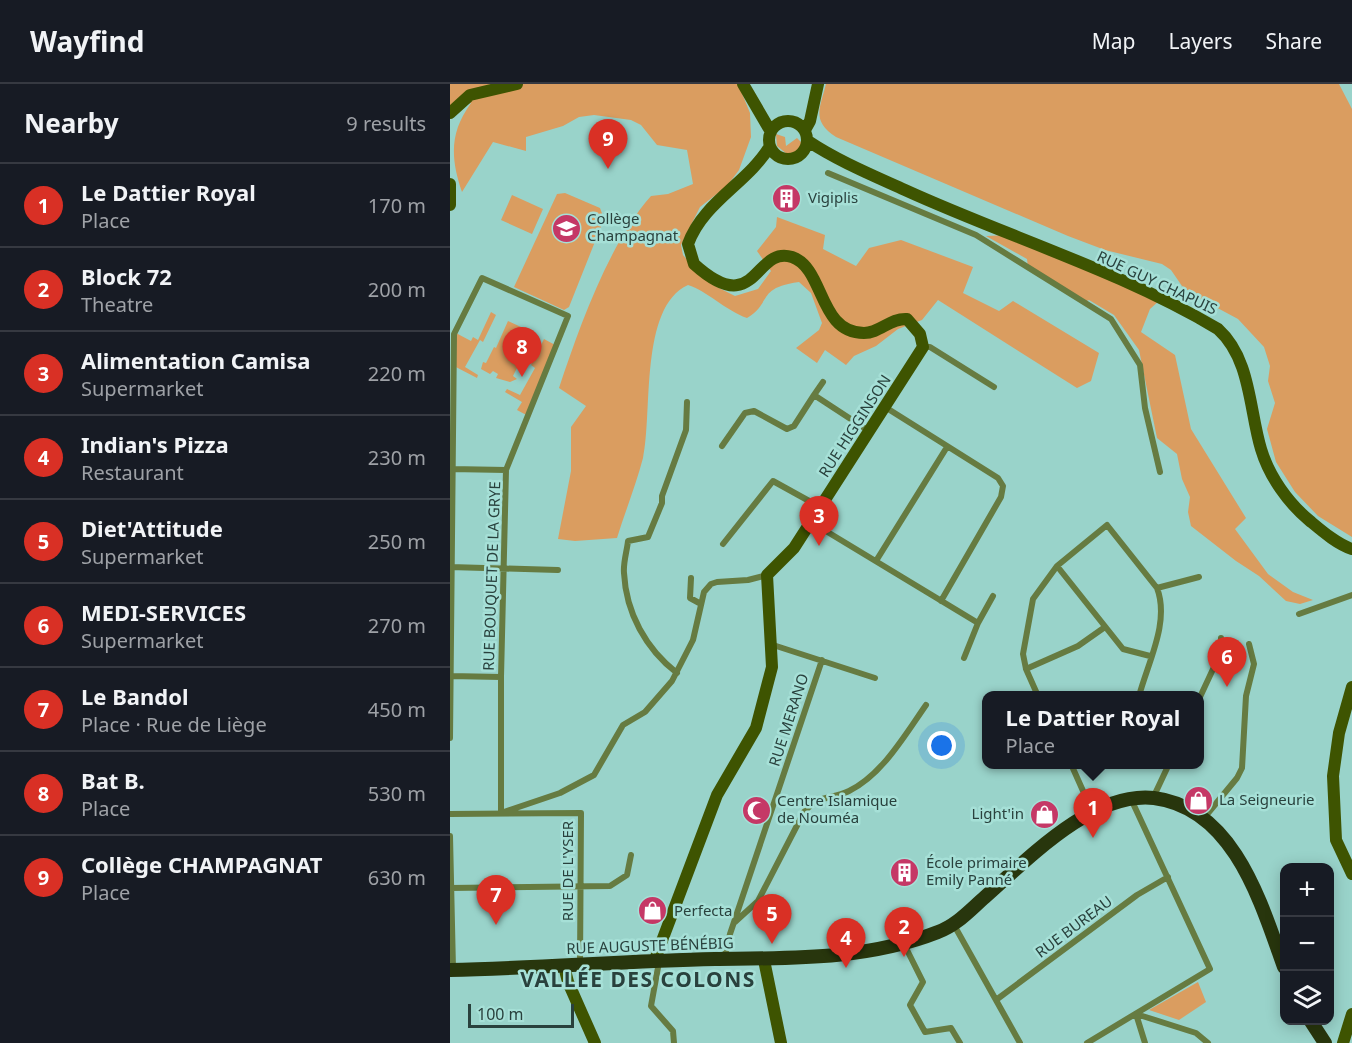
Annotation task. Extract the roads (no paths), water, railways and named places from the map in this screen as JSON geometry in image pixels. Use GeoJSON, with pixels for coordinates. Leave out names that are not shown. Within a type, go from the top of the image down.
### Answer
{"type":"FeatureCollection","features":[{"type":"Feature","properties":{"kind":"main road","name":"RUE AUGUSTE BÉNÉBIG"},"geometry":{"type":"LineString","coordinates":[[452,970],[724,959],[764,960],[836,955],[903,942],[954,925],[1021,866],[1092,811],[1131,799],[1153,798],[1179,804],[1203,818],[1227,841],[1241,862],[1280,957]]}},
{"type":"Feature","properties":{"kind":"main road"},"geometry":{"type":"LineString","coordinates":[[1313,1025],[1325,1043]]}},
{"type":"Feature","properties":{"kind":"street"},"geometry":{"type":"LineString","coordinates":[[450,113],[470,95],[517,84]]}},
{"type":"Feature","properties":{"kind":"street"},"geometry":{"type":"LineString","coordinates":[[745,87],[806,136]]}},
{"type":"Feature","properties":{"kind":"street"},"geometry":{"type":"LineString","coordinates":[[745,87],[771,132],[770,146],[750,171],[703,217],[691,234],[688,244],[694,264],[729,286],[740,286],[749,282],[775,258],[791,257],[799,261],[808,272],[823,300],[842,326],[864,333],[874,331],[893,320],[907,319],[920,334],[923,347],[930,347],[994,387]]}},
{"type":"Feature","properties":{"kind":"street"},"geometry":{"type":"LineString","coordinates":[[771,132],[802,116],[817,89]]}},
{"type":"Feature","properties":{"kind":"street"},"geometry":{"type":"LineString","coordinates":[[750,171],[779,157],[791,159],[802,153],[817,89]]}},
{"type":"Feature","properties":{"kind":"street","name":"RUE GUY CHAPUIS"},"geometry":{"type":"LineString","coordinates":[[806,136],[835,158],[928,201],[1120,281],[1218,329],[1229,339],[1240,361],[1261,450],[1268,468],[1304,516],[1352,549]]}},
{"type":"Feature","properties":{"kind":"street"},"geometry":{"type":"LineString","coordinates":[[770,146],[779,157]]}},
{"type":"Feature","properties":{"kind":"street","name":"RUE GUY CHAPUIS"},"geometry":{"type":"LineString","coordinates":[[802,153],[835,158]]}},
{"type":"Feature","properties":{"kind":"street"},"geometry":{"type":"LineString","coordinates":[[828,173],[976,235],[1111,319],[1140,365],[1145,408],[1160,472]]}},
{"type":"Feature","properties":{"kind":"street"},"geometry":{"type":"LineString","coordinates":[[450,184],[450,205]]}},
{"type":"Feature","properties":{"kind":"street"},"geometry":{"type":"LineString","coordinates":[[924,213],[928,201]]}},
{"type":"Feature","properties":{"kind":"street","name":"RUE BOUQUET DE LA GRYE"},"geometry":{"type":"LineString","coordinates":[[451,469],[454,334],[482,278],[568,316],[506,470],[501,677],[501,813]]}},
{"type":"Feature","properties":{"kind":"street","name":"RUE HIGGINSON"},"geometry":{"type":"LineString","coordinates":[[767,574],[794,548],[923,347]]}},
{"type":"Feature","properties":{"kind":"street"},"geometry":{"type":"LineString","coordinates":[[722,446],[745,413],[754,411],[786,429],[795,426],[823,382]]}},
{"type":"Feature","properties":{"kind":"street"},"geometry":{"type":"LineString","coordinates":[[814,395],[869,431]]}},
{"type":"Feature","properties":{"kind":"street"},"geometry":{"type":"LineString","coordinates":[[677,673],[644,640],[629,605],[623,572],[628,541],[648,537],[662,503],[662,496],[686,430],[687,402]]}},
{"type":"Feature","properties":{"kind":"street"},"geometry":{"type":"LineString","coordinates":[[885,406],[998,478],[1003,486],[1002,497],[941,601]]}},
{"type":"Feature","properties":{"kind":"street"},"geometry":{"type":"LineString","coordinates":[[876,561],[947,447]]}},
{"type":"Feature","properties":{"kind":"street"},"geometry":{"type":"LineString","coordinates":[[450,738],[451,469],[506,470]]}},
{"type":"Feature","properties":{"kind":"street"},"geometry":{"type":"LineString","coordinates":[[723,544],[773,481],[820,507]]}},
{"type":"Feature","properties":{"kind":"street"},"geometry":{"type":"LineString","coordinates":[[811,522],[978,623]]}},
{"type":"Feature","properties":{"kind":"street"},"geometry":{"type":"LineString","coordinates":[[1036,691],[1026,669],[1023,654],[1033,599],[1057,566],[1107,525],[1156,588],[1162,618],[1140,691]]}},
{"type":"Feature","properties":{"kind":"street"},"geometry":{"type":"LineString","coordinates":[[1057,566],[1123,649],[1150,656]]}},
{"type":"Feature","properties":{"kind":"street"},"geometry":{"type":"LineString","coordinates":[[451,567],[558,570]]}},
{"type":"Feature","properties":{"kind":"street"},"geometry":{"type":"LineString","coordinates":[[450,814],[501,813],[560,793],[594,775],[623,725],[645,712],[659,700],[677,673],[693,640],[704,592],[711,584],[748,580],[767,574],[772,667],[756,728],[717,795],[656,962],[651,1006],[673,1031],[674,1043]]}},
{"type":"Feature","properties":{"kind":"street"},"geometry":{"type":"LineString","coordinates":[[1156,588],[1199,577]]}},
{"type":"Feature","properties":{"kind":"street"},"geometry":{"type":"LineString","coordinates":[[691,579],[690,598],[701,603]]}},
{"type":"Feature","properties":{"kind":"street"},"geometry":{"type":"LineString","coordinates":[[1299,614],[1352,595]]}},
{"type":"Feature","properties":{"kind":"street"},"geometry":{"type":"LineString","coordinates":[[964,658],[978,623],[993,596]]}},
{"type":"Feature","properties":{"kind":"street"},"geometry":{"type":"LineString","coordinates":[[1026,669],[1078,646],[1105,627]]}},
{"type":"Feature","properties":{"kind":"street"},"geometry":{"type":"LineString","coordinates":[[1203,691],[1221,651],[1221,638]]}},
{"type":"Feature","properties":{"kind":"street","name":"RUE MERANO"},"geometry":{"type":"LineString","coordinates":[[771,644],[875,678]]}},
{"type":"Feature","properties":{"kind":"street"},"geometry":{"type":"LineString","coordinates":[[1203,818],[1237,778],[1242,768],[1246,696],[1254,664],[1249,644]]}},
{"type":"Feature","properties":{"kind":"street","name":"RUE MERANO"},"geometry":{"type":"LineString","coordinates":[[724,959],[822,660]]}},
{"type":"Feature","properties":{"kind":"street"},"geometry":{"type":"LineString","coordinates":[[450,676],[501,677]]}},
{"type":"Feature","properties":{"kind":"street"},"geometry":{"type":"LineString","coordinates":[[1352,687],[1339,733],[1333,776],[1336,840],[1352,874]]}},
{"type":"Feature","properties":{"kind":"street"},"geometry":{"type":"LineString","coordinates":[[735,922],[758,901],[804,812],[820,798],[849,791],[871,775],[898,745],[926,705]]}},
{"type":"Feature","properties":{"kind":"street"},"geometry":{"type":"LineString","coordinates":[[1073,769],[1092,811]]}},
{"type":"Feature","properties":{"kind":"street"},"geometry":{"type":"LineString","coordinates":[[1153,798],[1166,769]]}},
{"type":"Feature","properties":{"kind":"street"},"geometry":{"type":"LineString","coordinates":[[1087,1043],[1210,969],[1131,799]]}},
{"type":"Feature","properties":{"kind":"street","name":"RUE DE L'YSER"},"geometry":{"type":"LineString","coordinates":[[501,813],[581,813],[580,965]]}},
{"type":"Feature","properties":{"kind":"street"},"geometry":{"type":"LineString","coordinates":[[450,836],[452,970]]}},
{"type":"Feature","properties":{"kind":"street"},"geometry":{"type":"LineString","coordinates":[[451,888],[610,886],[627,874],[631,855]]}},
{"type":"Feature","properties":{"kind":"street","name":"RUE BUREAU"},"geometry":{"type":"LineString","coordinates":[[996,1000],[1137,895],[1168,877]]}},
{"type":"Feature","properties":{"kind":"street"},"geometry":{"type":"LineString","coordinates":[[954,925],[1020,1043]]}},
{"type":"Feature","properties":{"kind":"street"},"geometry":{"type":"LineString","coordinates":[[903,942],[923,982],[910,1005],[914,1016],[925,1032],[951,1028],[960,1043]]}},
{"type":"Feature","properties":{"kind":"street"},"geometry":{"type":"LineString","coordinates":[[764,960],[781,1043]]}},
{"type":"Feature","properties":{"kind":"street"},"geometry":{"type":"LineString","coordinates":[[564,966],[568,982],[595,1043]]}},
{"type":"Feature","properties":{"kind":"street"},"geometry":{"type":"LineString","coordinates":[[1136,1014],[1145,1043]]}},
{"type":"Feature","properties":{"kind":"street"},"geometry":{"type":"LineString","coordinates":[[1136,1014],[1196,1033],[1208,1043]]}},
{"type":"Feature","properties":{"kind":"street"},"geometry":{"type":"LineString","coordinates":[[1343,1043],[1352,1014]]}},
{"type":"Feature","properties":{"kind":"place","name":"Collège CHAMPAGNAT"},"geometry":{"type":"Point","coordinates":[608,169]}},
{"type":"Feature","properties":{"kind":"place","name":"Vigiplis"},"geometry":{"type":"Point","coordinates":[787,198]}},
{"type":"Feature","properties":{"kind":"place","name":"Collège Champagnat"},"geometry":{"type":"Point","coordinates":[566,228]}},
{"type":"Feature","properties":{"kind":"place","name":"Bat B."},"geometry":{"type":"Point","coordinates":[522,377]}},
{"type":"Feature","properties":{"kind":"place","name":"Alimentation Camisa"},"geometry":{"type":"Point","coordinates":[819,546]}},
{"type":"Feature","properties":{"kind":"place","name":"MEDI-SERVICES"},"geometry":{"type":"Point","coordinates":[1227,687]}},
{"type":"Feature","properties":{"kind":"place","name":"La Seigneurie"},"geometry":{"type":"Point","coordinates":[1198,800]}},
{"type":"Feature","properties":{"kind":"place","name":"Centre Islamique de Nouméa"},"geometry":{"type":"Point","coordinates":[756,810]}},
{"type":"Feature","properties":{"kind":"place","name":"Light'in"},"geometry":{"type":"Point","coordinates":[1045,814]}},
{"type":"Feature","properties":{"kind":"place","name":"Le Dattier Royal"},"geometry":{"type":"Point","coordinates":[1093,838]}},
{"type":"Feature","properties":{"kind":"place","name":"École primaire Emily Panné"},"geometry":{"type":"Point","coordinates":[905,872]}},
{"type":"Feature","properties":{"kind":"place","name":"Perfecta"},"geometry":{"type":"Point","coordinates":[653,911]}},
{"type":"Feature","properties":{"kind":"place","name":"Le Bandol"},"geometry":{"type":"Point","coordinates":[496,925]}},
{"type":"Feature","properties":{"kind":"place","name":"Diet'Attitude"},"geometry":{"type":"Point","coordinates":[772,944]}},
{"type":"Feature","properties":{"kind":"place","name":"Block 72"},"geometry":{"type":"Point","coordinates":[904,957]}},
{"type":"Feature","properties":{"kind":"place","name":"Indian's Pizza"},"geometry":{"type":"Point","coordinates":[846,968]}},
{"type":"Feature","properties":{"kind":"district","name":"VALLÉE DES COLONS"},"geometry":{"type":"Point","coordinates":[638,980]}}]}
